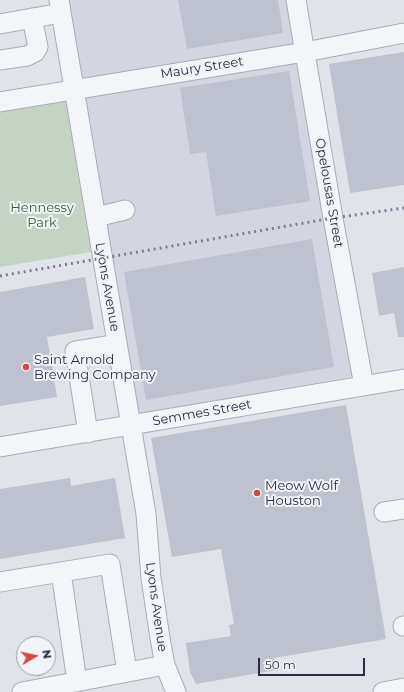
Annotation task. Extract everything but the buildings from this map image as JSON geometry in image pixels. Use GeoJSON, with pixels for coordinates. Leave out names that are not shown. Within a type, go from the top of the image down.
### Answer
{"type":"FeatureCollection","features":[{"type":"Feature","properties":{"kind":"street","name":"Opelousas Street"},"geometry":{"type":"LineString","coordinates":[[296,0],[333,218],[364,386]]}},
{"type":"Feature","properties":{"kind":"street"},"geometry":{"type":"LineString","coordinates":[[0,24],[32,18],[60,6]]}},
{"type":"Feature","properties":{"kind":"street","name":"Lyons Avenue"},"geometry":{"type":"LineString","coordinates":[[60,6],[146,514],[150,578],[165,666],[176,692]]}},
{"type":"Feature","properties":{"kind":"street"},"geometry":{"type":"LineString","coordinates":[[0,60],[27,56],[34,52],[38,47],[32,18]]}},
{"type":"Feature","properties":{"kind":"street","name":"Maury Street"},"geometry":{"type":"LineString","coordinates":[[0,102],[305,52],[404,33]]}},
{"type":"Feature","properties":{"kind":"street"},"geometry":{"type":"LineString","coordinates":[[96,217],[125,210]]}},
{"type":"Feature","properties":{"kind":"street"},"geometry":{"type":"LineString","coordinates":[[88,433],[75,351],[117,344]]}},
{"type":"Feature","properties":{"kind":"street","name":"Semmes Street"},"geometry":{"type":"LineString","coordinates":[[0,448],[404,379]]}},
{"type":"Feature","properties":{"kind":"street"},"geometry":{"type":"LineString","coordinates":[[384,512],[404,509]]}},
{"type":"Feature","properties":{"kind":"street"},"geometry":{"type":"LineString","coordinates":[[0,582],[110,564],[127,672]]}},
{"type":"Feature","properties":{"kind":"street"},"geometry":{"type":"LineString","coordinates":[[61,572],[77,682]]}},
{"type":"Feature","properties":{"kind":"street"},"geometry":{"type":"LineString","coordinates":[[22,692],[165,666]]}},
{"type":"Feature","properties":{"kind":"street"},"geometry":{"type":"LineString","coordinates":[[383,692],[404,688]]}},
{"type":"Feature","properties":{"kind":"shaded area"},"geometry":{"type":"Polygon","coordinates":[[[69,0],[289,0],[352,376],[139,416],[69,0]]]}},
{"type":"Feature","properties":{"kind":"green space","name":"Hennessy Park"},"geometry":{"type":"Polygon","coordinates":[[[66,98],[91,252],[0,267],[0,109],[66,98]]]}},
{"type":"Feature","properties":{"kind":"railway"},"geometry":{"type":"LineString","coordinates":[[0,276],[333,218],[404,208]]}},
{"type":"Feature","properties":{"kind":"place","name":"Saint Arnold Brewing Company"},"geometry":{"type":"Point","coordinates":[26,367]}},
{"type":"Feature","properties":{"kind":"place","name":"Meow Wolf Houston"},"geometry":{"type":"Point","coordinates":[257,493]}}]}
